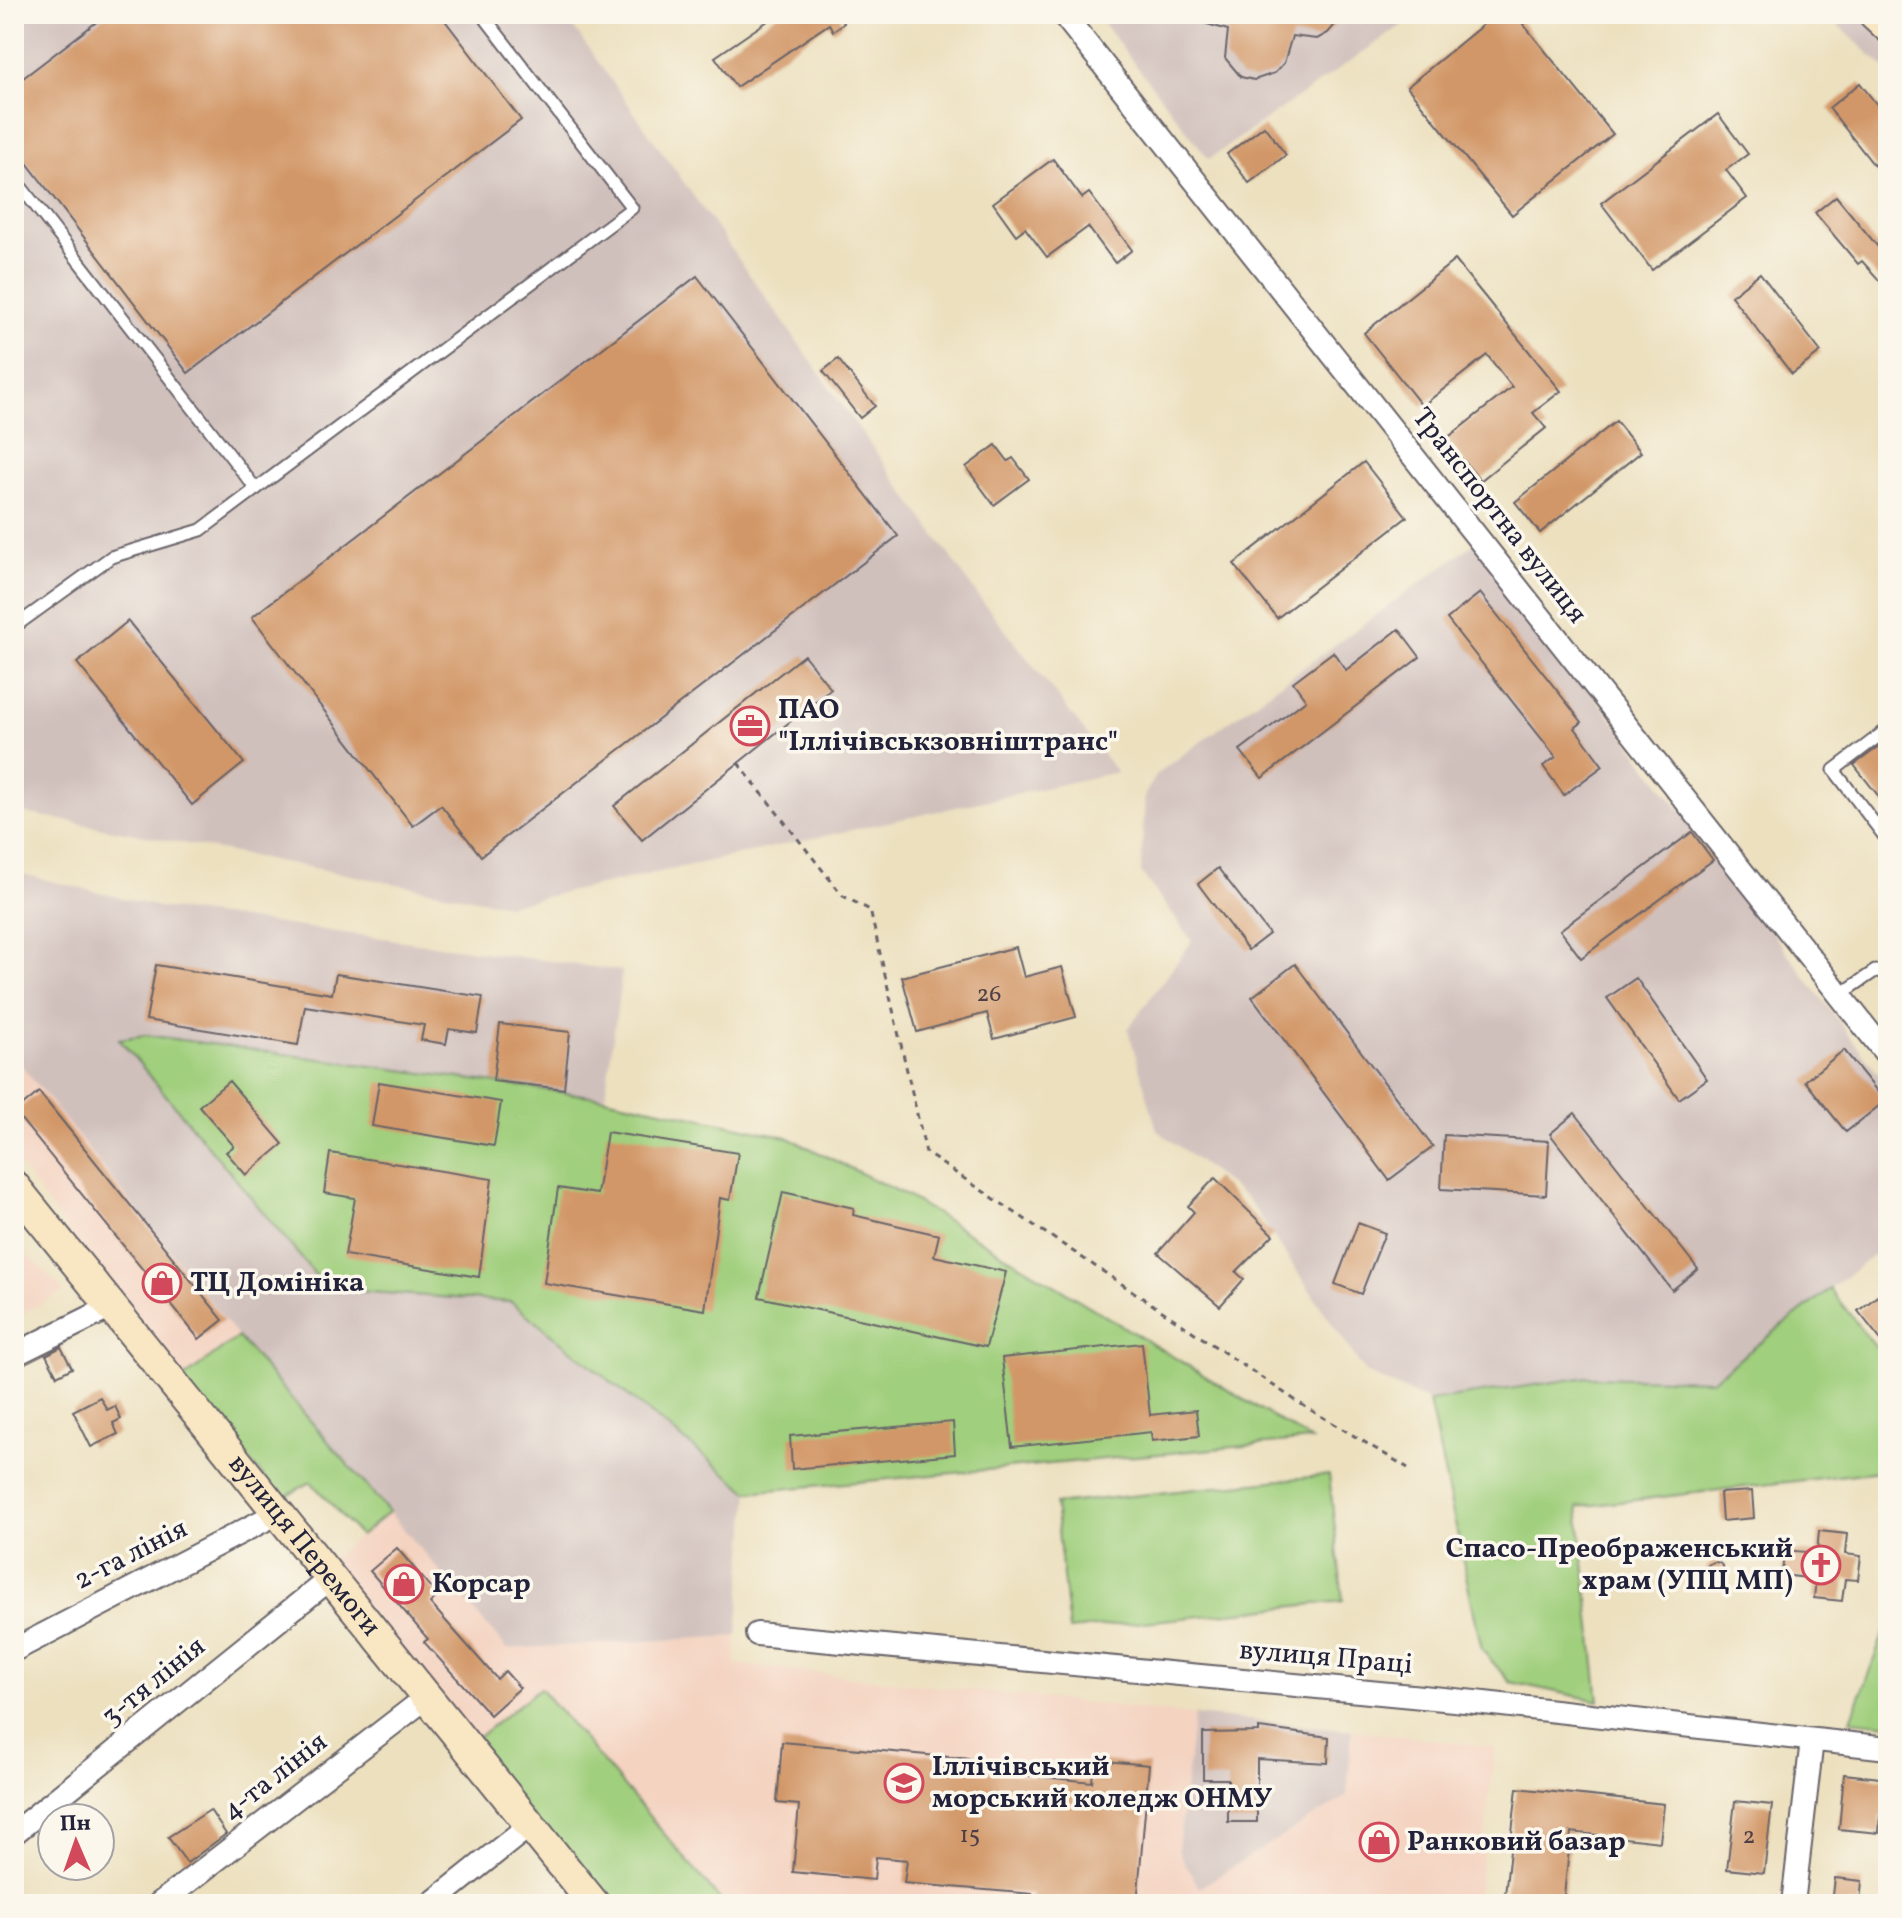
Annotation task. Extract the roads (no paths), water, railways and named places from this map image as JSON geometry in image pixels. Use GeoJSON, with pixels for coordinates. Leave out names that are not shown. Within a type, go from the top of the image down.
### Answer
{"type":"FeatureCollection","features":[{"type":"Feature","properties":{"kind":"main road"},"geometry":{"type":"LineString","coordinates":[[1874,14],[1888,27]]}},
{"type":"Feature","properties":{"kind":"main road","name":"вулиця Перемоги"},"geometry":{"type":"LineString","coordinates":[[14,1186],[594,1904]]}},
{"type":"Feature","properties":{"kind":"street","name":"Транспортна вулиця"},"geometry":{"type":"LineString","coordinates":[[1063,14],[1888,1056]]}},
{"type":"Feature","properties":{"kind":"street"},"geometry":{"type":"LineString","coordinates":[[14,1355],[111,1307]]}},
{"type":"Feature","properties":{"kind":"street","name":"2-га лінія"},"geometry":{"type":"LineString","coordinates":[[14,1650],[276,1514]]}},
{"type":"Feature","properties":{"kind":"street","name":"3-тя лінія"},"geometry":{"type":"LineString","coordinates":[[14,1833],[331,1578]]}},
{"type":"Feature","properties":{"kind":"street","name":"вулиця Праці"},"geometry":{"type":"LineString","coordinates":[[757,1634],[1475,1702],[1888,1748]]}},
{"type":"Feature","properties":{"kind":"street","name":"4-та лінія"},"geometry":{"type":"LineString","coordinates":[[159,1904],[427,1697]]}},
{"type":"Feature","properties":{"kind":"street"},"geometry":{"type":"LineString","coordinates":[[1793,1904],[1812,1740]]}},
{"type":"Feature","properties":{"kind":"street"},"geometry":{"type":"LineString","coordinates":[[431,1904],[530,1825]]}},
{"type":"Feature","properties":{"kind":"lane"},"geometry":{"type":"LineString","coordinates":[[14,609],[18,624],[111,557],[201,530],[632,208],[482,14]]}},
{"type":"Feature","properties":{"kind":"lane"},"geometry":{"type":"LineString","coordinates":[[14,178],[256,489]]}},
{"type":"Feature","properties":{"kind":"lane"},"geometry":{"type":"LineString","coordinates":[[1888,729],[1834,770],[1888,841]]}},
{"type":"Feature","properties":{"kind":"lane"},"geometry":{"type":"LineString","coordinates":[[1840,995],[1875,971],[1888,972]]}},
{"type":"Feature","properties":{"kind":"place","name":"ПАО \"Іллічівськзовніштранс\""},"geometry":{"type":"Point","coordinates":[750,726]}},
{"type":"Feature","properties":{"kind":"place","name":"ТЦ Домініка"},"geometry":{"type":"Point","coordinates":[162,1283]}},
{"type":"Feature","properties":{"kind":"place","name":"Спасо-Преображенський храм (УПЦ МП)"},"geometry":{"type":"Point","coordinates":[1821,1565]}},
{"type":"Feature","properties":{"kind":"place","name":"Корсар"},"geometry":{"type":"Point","coordinates":[404,1584]}},
{"type":"Feature","properties":{"kind":"place","name":"Іллічівський морський коледж ОНМУ"},"geometry":{"type":"Point","coordinates":[904,1783]}},
{"type":"Feature","properties":{"kind":"place","name":"Ранковий базар"},"geometry":{"type":"Point","coordinates":[1379,1842]}}]}
